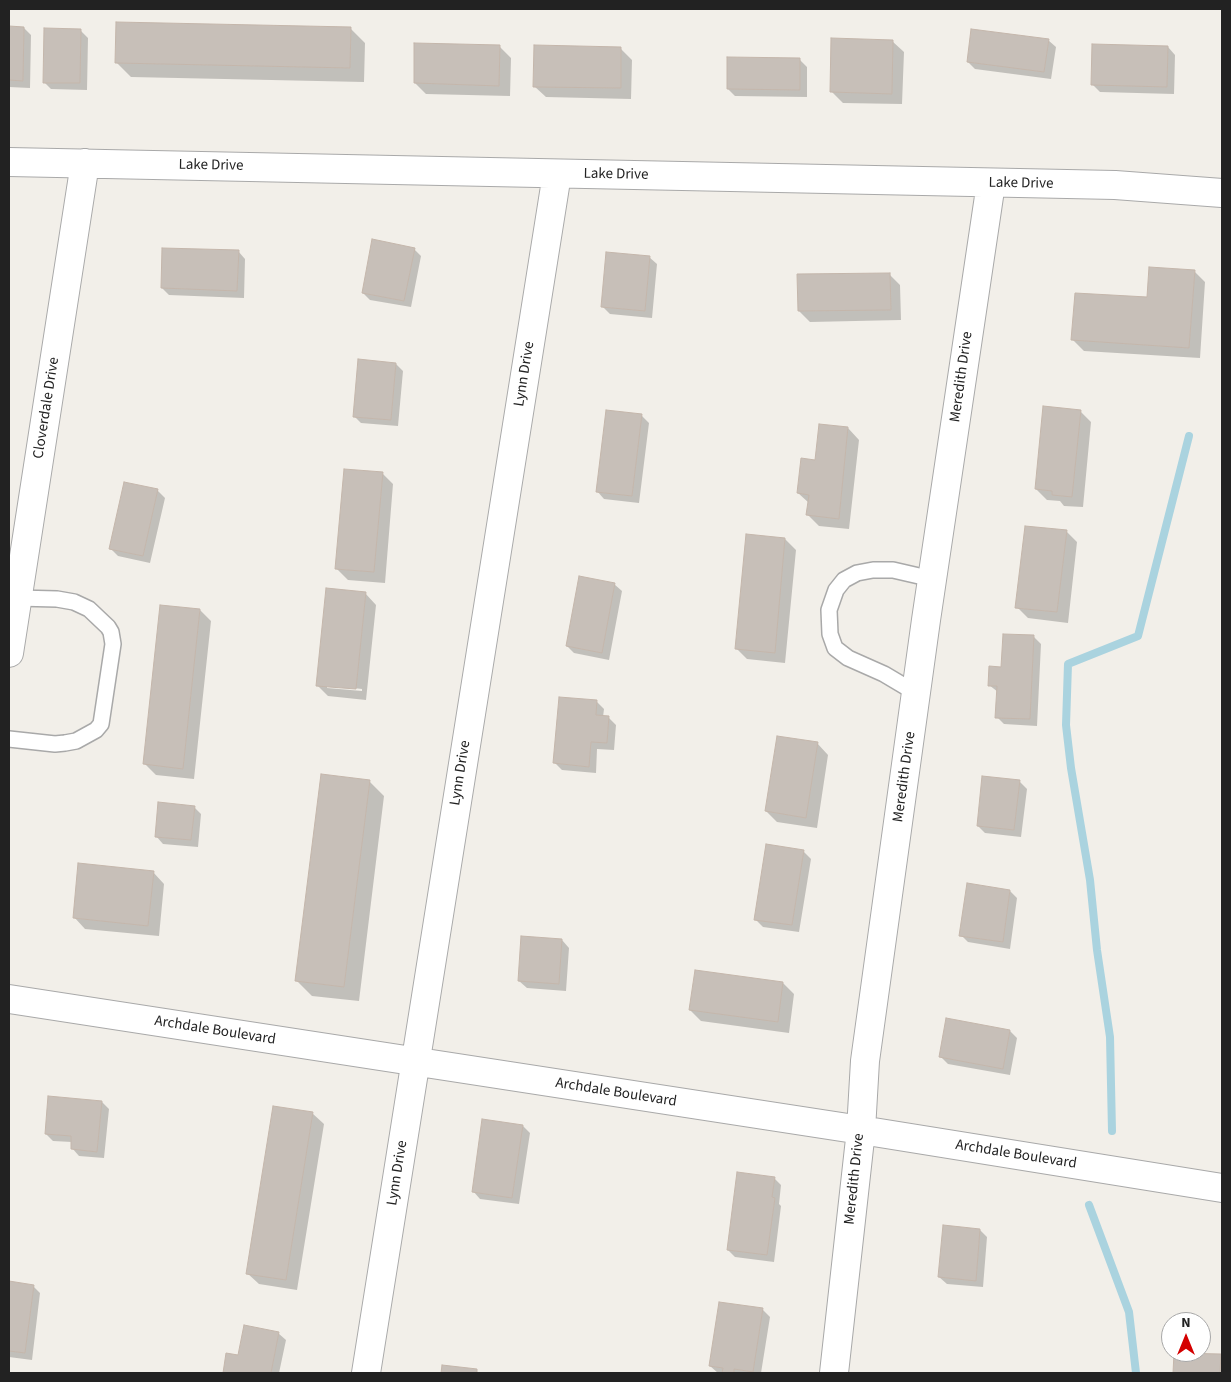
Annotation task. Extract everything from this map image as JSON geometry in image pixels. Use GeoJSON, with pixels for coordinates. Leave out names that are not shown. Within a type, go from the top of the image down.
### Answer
{"type":"FeatureCollection","features":[{"type":"Feature","properties":{"kind":"street","name":"Lake Drive"},"geometry":{"type":"LineString","coordinates":[[9,162],[1115,185],[1222,193]]}},
{"type":"Feature","properties":{"kind":"street","name":"Cloverdale Drive"},"geometry":{"type":"LineString","coordinates":[[9,653],[85,163]]}},
{"type":"Feature","properties":{"kind":"street","name":"Lynn Drive"},"geometry":{"type":"LineString","coordinates":[[366,1373],[557,174]]}},
{"type":"Feature","properties":{"kind":"street","name":"Meredith Drive"},"geometry":{"type":"LineString","coordinates":[[834,1373],[861,1130],[865,1061],[932,580],[991,183]]}},
{"type":"Feature","properties":{"kind":"street","name":"Archdale Boulevard"},"geometry":{"type":"LineString","coordinates":[[9,999],[861,1130],[1222,1188]]}},
{"type":"Feature","properties":{"kind":"lane"},"geometry":{"type":"LineString","coordinates":[[916,693],[884,674],[848,658],[835,648],[830,634],[829,610],[836,590],[844,580],[856,573],[873,570],[893,570],[932,580]]}},
{"type":"Feature","properties":{"kind":"lane"},"geometry":{"type":"LineString","coordinates":[[9,739],[55,744],[76,740],[96,730],[101,724],[113,644],[108,626],[88,609],[74,602],[57,599],[17,598]]}},
{"type":"Feature","properties":{"kind":"building"},"geometry":{"type":"Polygon","coordinates":[[[116,22],[351,27],[350,68],[115,63],[116,22]]]}},
{"type":"Feature","properties":{"kind":"building"},"geometry":{"type":"Polygon","coordinates":[[[9,26],[24,27],[23,81],[9,80],[9,26]]]}},
{"type":"Feature","properties":{"kind":"building"},"geometry":{"type":"Polygon","coordinates":[[[44,28],[81,29],[80,83],[43,83],[44,28]]]}},
{"type":"Feature","properties":{"kind":"building"},"geometry":{"type":"Polygon","coordinates":[[[971,29],[1049,39],[1044,72],[967,62],[971,29]]]}},
{"type":"Feature","properties":{"kind":"building"},"geometry":{"type":"Polygon","coordinates":[[[831,38],[893,40],[892,94],[830,92],[831,38]]]}},
{"type":"Feature","properties":{"kind":"building"},"geometry":{"type":"Polygon","coordinates":[[[414,43],[500,45],[499,86],[414,83],[414,43]]]}},
{"type":"Feature","properties":{"kind":"building"},"geometry":{"type":"Polygon","coordinates":[[[1092,44],[1168,46],[1167,87],[1091,85],[1092,44]]]}},
{"type":"Feature","properties":{"kind":"building"},"geometry":{"type":"Polygon","coordinates":[[[534,45],[621,47],[621,88],[533,87],[534,45]]]}},
{"type":"Feature","properties":{"kind":"building"},"geometry":{"type":"Polygon","coordinates":[[[727,57],[800,58],[800,90],[727,89],[727,57]]]}},
{"type":"Feature","properties":{"kind":"building"},"geometry":{"type":"Polygon","coordinates":[[[372,239],[415,248],[404,301],[362,293],[372,239]]]}},
{"type":"Feature","properties":{"kind":"building"},"geometry":{"type":"Polygon","coordinates":[[[162,248],[239,250],[237,291],[161,288],[162,248]]]}},
{"type":"Feature","properties":{"kind":"building"},"geometry":{"type":"Polygon","coordinates":[[[606,252],[650,256],[645,311],[601,307],[606,252]]]}},
{"type":"Feature","properties":{"kind":"building"},"geometry":{"type":"Polygon","coordinates":[[[1149,267],[1195,270],[1189,348],[1071,340],[1075,293],[1147,297],[1149,267]]]}},
{"type":"Feature","properties":{"kind":"building"},"geometry":{"type":"Polygon","coordinates":[[[890,273],[891,310],[798,311],[797,274],[890,273]]]}},
{"type":"Feature","properties":{"kind":"building"},"geometry":{"type":"Polygon","coordinates":[[[358,359],[396,363],[391,420],[353,417],[358,359]]]}},
{"type":"Feature","properties":{"kind":"building"},"geometry":{"type":"Polygon","coordinates":[[[1043,406],[1081,410],[1072,497],[1052,495],[1052,491],[1035,489],[1043,406]]]}},
{"type":"Feature","properties":{"kind":"building"},"geometry":{"type":"Polygon","coordinates":[[[606,410],[642,414],[632,496],[596,492],[606,410]]]}},
{"type":"Feature","properties":{"kind":"building"},"geometry":{"type":"Polygon","coordinates":[[[819,424],[848,427],[839,519],[806,515],[809,495],[797,493],[801,458],[815,460],[819,424]]]}},
{"type":"Feature","properties":{"kind":"building"},"geometry":{"type":"Polygon","coordinates":[[[344,469],[383,472],[374,572],[335,569],[344,469]]]}},
{"type":"Feature","properties":{"kind":"building"},"geometry":{"type":"Polygon","coordinates":[[[124,482],[158,489],[143,556],[109,549],[124,482]]]}},
{"type":"Feature","properties":{"kind":"building"},"geometry":{"type":"Polygon","coordinates":[[[1025,526],[1067,530],[1057,612],[1015,608],[1025,526]]]}},
{"type":"Feature","properties":{"kind":"building"},"geometry":{"type":"Polygon","coordinates":[[[746,534],[785,538],[775,653],[735,649],[746,534]]]}},
{"type":"Feature","properties":{"kind":"building"},"geometry":{"type":"Polygon","coordinates":[[[579,576],[615,583],[602,653],[566,646],[579,576]]]}},
{"type":"Feature","properties":{"kind":"building"},"geometry":{"type":"Polygon","coordinates":[[[326,588],[366,592],[356,689],[316,686],[326,588]]]}},
{"type":"Feature","properties":{"kind":"building"},"geometry":{"type":"Polygon","coordinates":[[[160,605],[200,609],[183,769],[143,764],[160,605]]]}},
{"type":"Feature","properties":{"kind":"building"},"geometry":{"type":"Polygon","coordinates":[[[1003,634],[1034,635],[1030,719],[995,718],[997,686],[988,686],[989,666],[1001,667],[1003,634]]]}},
{"type":"Feature","properties":{"kind":"building"},"geometry":{"type":"Polygon","coordinates":[[[559,697],[597,700],[596,715],[609,716],[607,743],[591,742],[589,767],[553,763],[559,697]]]}},
{"type":"Feature","properties":{"kind":"building"},"geometry":{"type":"Polygon","coordinates":[[[777,736],[818,742],[806,818],[765,811],[777,736]]]}},
{"type":"Feature","properties":{"kind":"building"},"geometry":{"type":"Polygon","coordinates":[[[321,774],[370,780],[344,987],[295,981],[321,774]]]}},
{"type":"Feature","properties":{"kind":"building"},"geometry":{"type":"Polygon","coordinates":[[[982,776],[1020,780],[1014,830],[977,826],[982,776]]]}},
{"type":"Feature","properties":{"kind":"building"},"geometry":{"type":"Polygon","coordinates":[[[158,802],[195,806],[191,840],[155,837],[158,802]]]}},
{"type":"Feature","properties":{"kind":"building"},"geometry":{"type":"Polygon","coordinates":[[[766,844],[804,850],[792,925],[754,920],[766,844]]]}},
{"type":"Feature","properties":{"kind":"building"},"geometry":{"type":"Polygon","coordinates":[[[78,863],[154,871],[148,926],[73,918],[78,863]]]}},
{"type":"Feature","properties":{"kind":"building"},"geometry":{"type":"Polygon","coordinates":[[[967,883],[1010,890],[1003,942],[959,936],[967,883]]]}},
{"type":"Feature","properties":{"kind":"building"},"geometry":{"type":"Polygon","coordinates":[[[521,936],[562,939],[559,984],[518,981],[521,936]]]}},
{"type":"Feature","properties":{"kind":"building"},"geometry":{"type":"Polygon","coordinates":[[[695,970],[783,982],[778,1022],[689,1010],[695,970]]]}},
{"type":"Feature","properties":{"kind":"building"},"geometry":{"type":"Polygon","coordinates":[[[946,1018],[1010,1030],[1003,1069],[939,1057],[946,1018]]]}},
{"type":"Feature","properties":{"kind":"building"},"geometry":{"type":"Polygon","coordinates":[[[48,1096],[102,1101],[97,1152],[71,1149],[71,1136],[45,1134],[48,1096]]]}},
{"type":"Feature","properties":{"kind":"building"},"geometry":{"type":"Polygon","coordinates":[[[273,1106],[313,1112],[286,1280],[246,1274],[273,1106]]]}},
{"type":"Feature","properties":{"kind":"building"},"geometry":{"type":"Polygon","coordinates":[[[482,1119],[523,1125],[512,1198],[472,1192],[482,1119]]]}},
{"type":"Feature","properties":{"kind":"building"},"geometry":{"type":"Polygon","coordinates":[[[737,1172],[775,1177],[772,1197],[775,1198],[767,1255],[727,1250],[737,1172]]]}},
{"type":"Feature","properties":{"kind":"building"},"geometry":{"type":"Polygon","coordinates":[[[943,1225],[980,1229],[976,1281],[938,1277],[943,1225]]]}},
{"type":"Feature","properties":{"kind":"building"},"geometry":{"type":"Polygon","coordinates":[[[9,1281],[34,1285],[25,1353],[9,1351],[9,1281]]]}},
{"type":"Feature","properties":{"kind":"building"},"geometry":{"type":"Polygon","coordinates":[[[719,1302],[763,1308],[753,1372],[734,1369],[734,1373],[722,1373],[723,1368],[709,1366],[719,1302]]]}},
{"type":"Feature","properties":{"kind":"building"},"geometry":{"type":"Polygon","coordinates":[[[244,1325],[279,1332],[271,1373],[223,1373],[226,1353],[238,1355],[244,1325]]]}},
{"type":"Feature","properties":{"kind":"building"},"geometry":{"type":"Polygon","coordinates":[[[1211,1354],[1221,1354],[1220,1373],[1173,1373],[1174,1362],[1211,1362],[1211,1354]]]}},
{"type":"Feature","properties":{"kind":"building"},"geometry":{"type":"Polygon","coordinates":[[[442,1365],[477,1369],[477,1373],[441,1373],[442,1365]]]}},
{"type":"Feature","properties":{"kind":"waterway"},"geometry":{"type":"LineString","coordinates":[[1112,1131],[1110,1037],[1097,950],[1090,880],[1071,768],[1066,725],[1068,664],[1138,636],[1189,436]]}},
{"type":"Feature","properties":{"kind":"waterway"},"geometry":{"type":"LineString","coordinates":[[1089,1205],[1129,1312],[1136,1373]]}}]}
